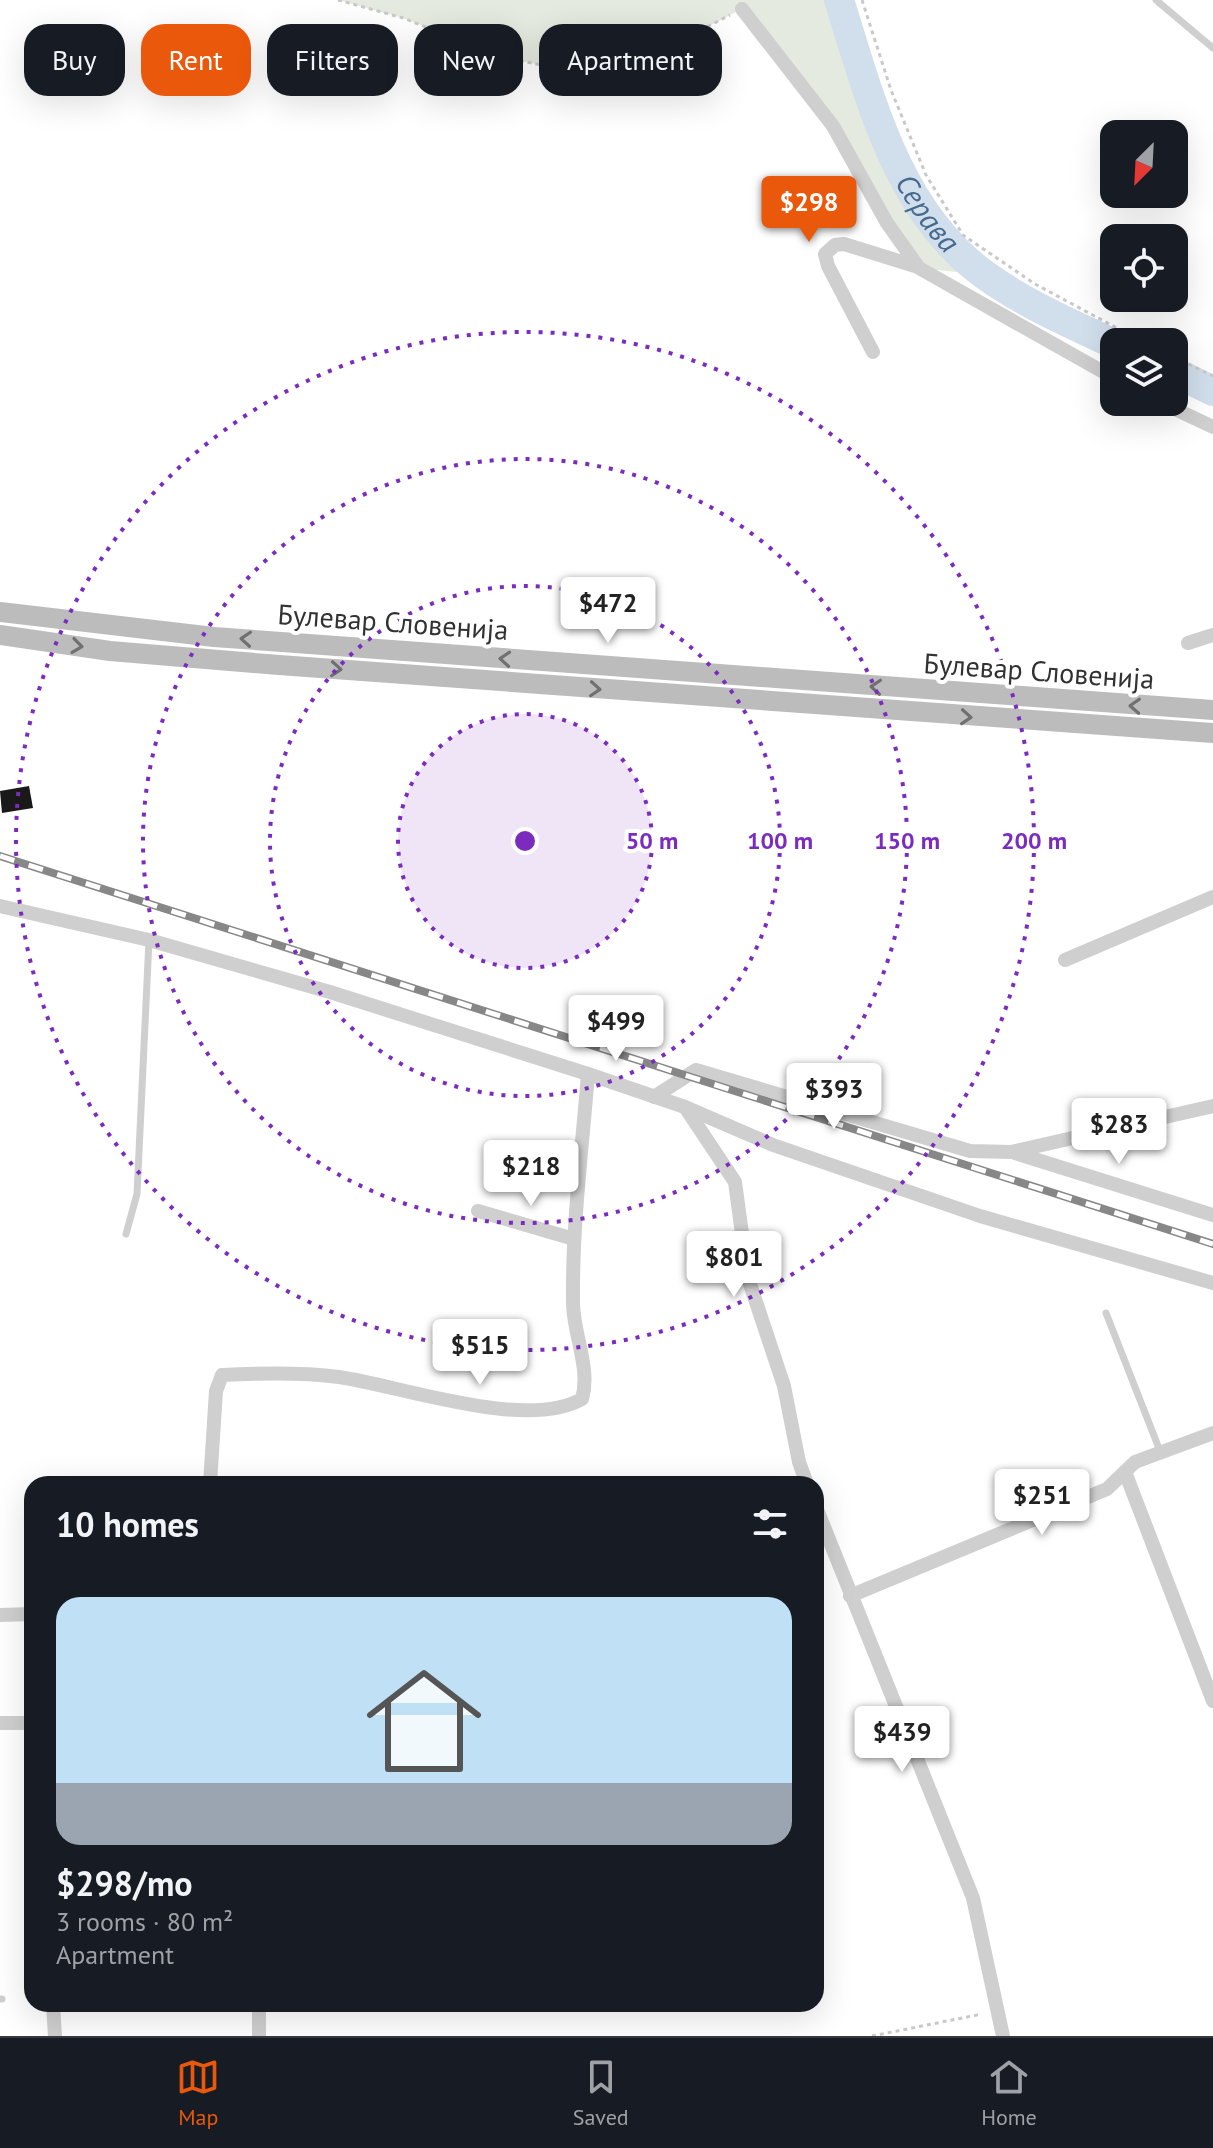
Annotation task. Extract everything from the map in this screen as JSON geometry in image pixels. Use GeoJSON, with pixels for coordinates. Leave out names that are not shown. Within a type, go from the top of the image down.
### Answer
{"type":"FeatureCollection","features":[{"type":"Feature","properties":{"kind":"street"},"geometry":{"type":"LineString","coordinates":[[742,9],[833,126],[887,223],[919,268]]}},
{"type":"Feature","properties":{"kind":"street"},"geometry":{"type":"LineString","coordinates":[[873,352],[839,289],[825,254],[835,245],[855,246],[919,268],[1100,370]]}},
{"type":"Feature","properties":{"kind":"street"},"geometry":{"type":"LineString","coordinates":[[1188,415],[1213,427]]}},
{"type":"Feature","properties":{"kind":"street","name":"Булевар Словенија"},"geometry":{"type":"LineString","coordinates":[[0,612],[214,637],[1213,710]]}},
{"type":"Feature","properties":{"kind":"street","name":"Булевар Словенија"},"geometry":{"type":"LineString","coordinates":[[0,635],[110,651],[279,665],[1213,733]]}},
{"type":"Feature","properties":{"kind":"street"},"geometry":{"type":"LineString","coordinates":[[1188,643],[1213,635]]}},
{"type":"Feature","properties":{"kind":"street"},"geometry":{"type":"LineString","coordinates":[[1065,960],[1213,897]]}},
{"type":"Feature","properties":{"kind":"street"},"geometry":{"type":"LineString","coordinates":[[0,906],[149,940],[265,972],[685,1107],[773,1145],[980,1216],[1213,1283]]}},
{"type":"Feature","properties":{"kind":"street"},"geometry":{"type":"LineString","coordinates":[[654,1097],[696,1070],[970,1151],[1011,1152],[1213,1106]]}},
{"type":"Feature","properties":{"kind":"street"},"geometry":{"type":"LineString","coordinates":[[211,1476],[216,1391],[222,1375],[287,1371],[340,1377],[465,1405],[519,1409],[570,1406],[582,1399],[586,1386],[573,1306],[574,1239],[588,1074]]}},
{"type":"Feature","properties":{"kind":"street"},"geometry":{"type":"LineString","coordinates":[[685,1107],[735,1182],[748,1278],[784,1386],[804,1476]]}},
{"type":"Feature","properties":{"kind":"street"},"geometry":{"type":"LineString","coordinates":[[1011,1152],[1213,1215]]}},
{"type":"Feature","properties":{"kind":"street"},"geometry":{"type":"LineString","coordinates":[[478,1211],[574,1239]]}},
{"type":"Feature","properties":{"kind":"street"},"geometry":{"type":"LineString","coordinates":[[850,1596],[1107,1489],[1135,1462],[1213,1433]]}},
{"type":"Feature","properties":{"kind":"street"},"geometry":{"type":"LineString","coordinates":[[1125,1472],[1213,1701]]}},
{"type":"Feature","properties":{"kind":"street"},"geometry":{"type":"LineString","coordinates":[[824,1528],[973,1898],[1003,2036]]}},
{"type":"Feature","properties":{"kind":"street"},"geometry":{"type":"LineString","coordinates":[[0,1615],[24,1614]]}},
{"type":"Feature","properties":{"kind":"street"},"geometry":{"type":"LineString","coordinates":[[0,1723],[24,1723]]}},
{"type":"Feature","properties":{"kind":"street"},"geometry":{"type":"LineString","coordinates":[[54,2012],[55,2036]]}},
{"type":"Feature","properties":{"kind":"street"},"geometry":{"type":"LineString","coordinates":[[259,2012],[259,2036]]}},
{"type":"Feature","properties":{"kind":"lane"},"geometry":{"type":"LineString","coordinates":[[1156,0],[1213,48]]}},
{"type":"Feature","properties":{"kind":"lane"},"geometry":{"type":"LineString","coordinates":[[126,1234],[137,1194],[149,940]]}},
{"type":"Feature","properties":{"kind":"lane"},"geometry":{"type":"LineString","coordinates":[[1106,1313],[1160,1451]]}},
{"type":"Feature","properties":{"kind":"path"},"geometry":{"type":"LineString","coordinates":[[338,0],[403,18],[502,57],[595,76],[633,65],[742,9]]}},
{"type":"Feature","properties":{"kind":"path"},"geometry":{"type":"LineString","coordinates":[[862,0],[891,90],[926,175],[963,235],[1035,284],[1117,328]]}},
{"type":"Feature","properties":{"kind":"path"},"geometry":{"type":"LineString","coordinates":[[1188,364],[1213,376]]}},
{"type":"Feature","properties":{"kind":"path"},"geometry":{"type":"LineString","coordinates":[[872,2036],[998,2011]]}},
{"type":"Feature","properties":{"kind":"shaded area"},"geometry":{"type":"Polygon","coordinates":[[[338,0],[839,0],[866,89],[901,177],[939,235],[984,275],[919,268],[833,126],[742,9],[713,24],[539,24],[539,65],[523,61],[523,24],[418,24],[338,0]]]}},
{"type":"Feature","properties":{"kind":"building"},"geometry":{"type":"Polygon","coordinates":[[[29,786],[33,808],[2,813],[0,791],[29,786]]]}},
{"type":"Feature","properties":{"kind":"waterway","name":"Серава"},"geometry":{"type":"LineString","coordinates":[[839,0],[891,151],[929,219],[955,249],[985,275],[1016,295],[1100,337]]}},
{"type":"Feature","properties":{"kind":"waterway","name":"Серава"},"geometry":{"type":"LineString","coordinates":[[1188,379],[1213,391]]}},
{"type":"Feature","properties":{"kind":"railway"},"geometry":{"type":"LineString","coordinates":[[0,856],[1213,1244]]}}]}
